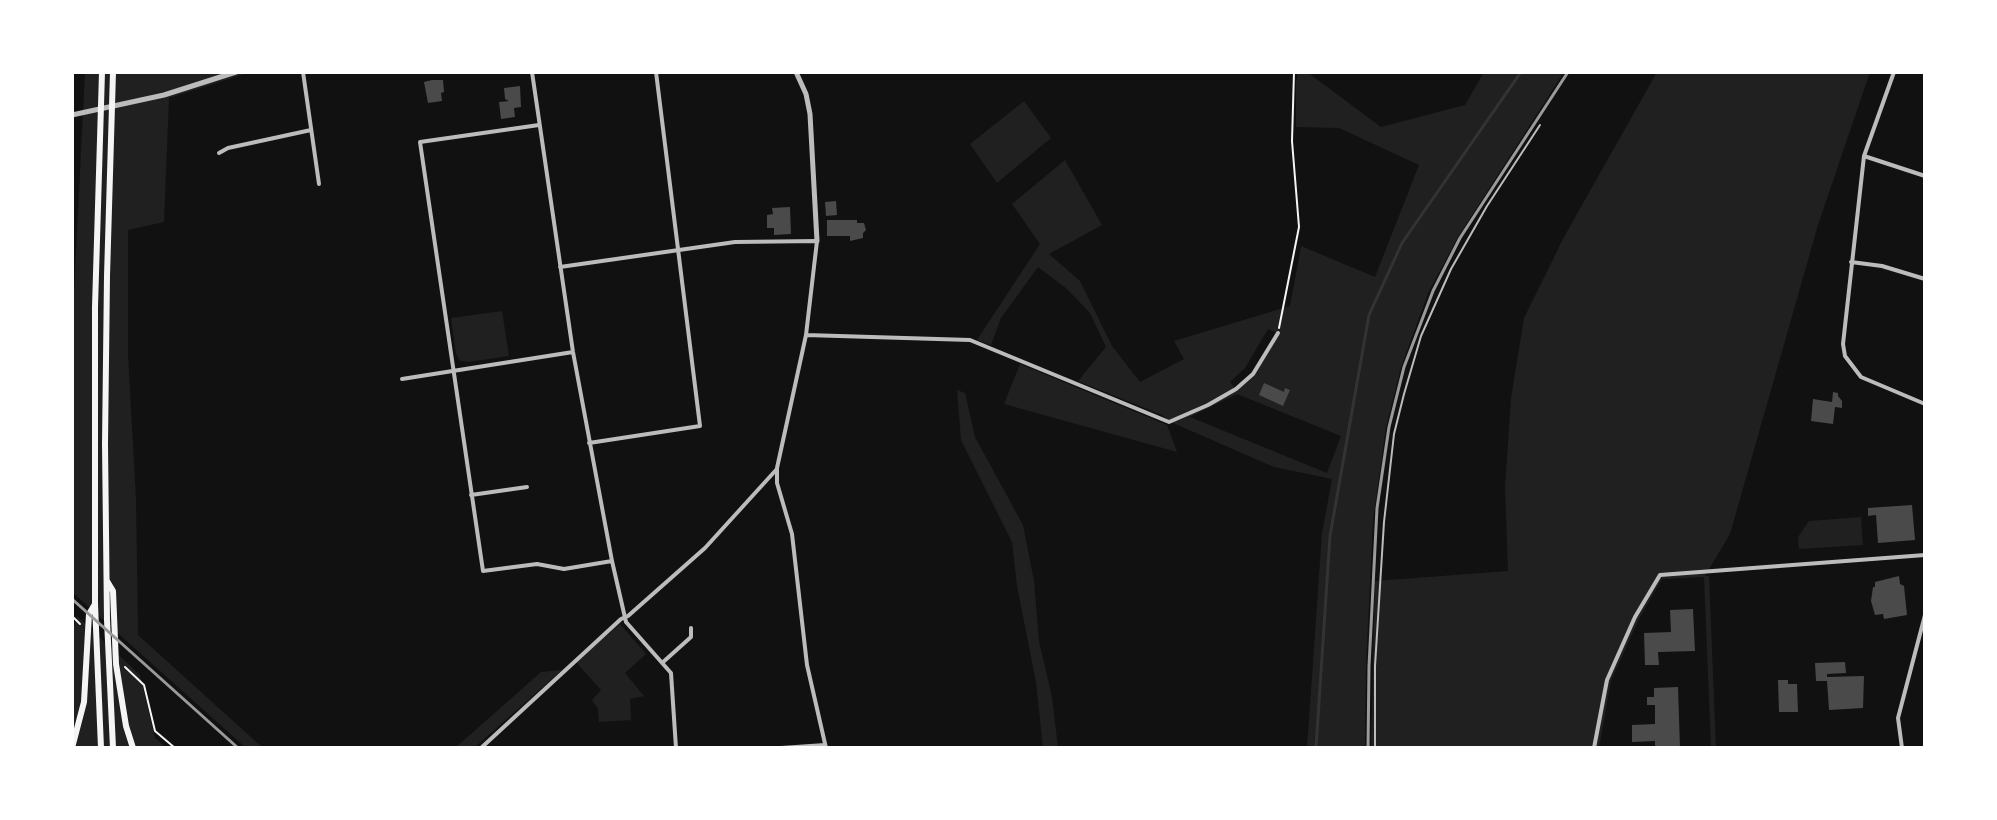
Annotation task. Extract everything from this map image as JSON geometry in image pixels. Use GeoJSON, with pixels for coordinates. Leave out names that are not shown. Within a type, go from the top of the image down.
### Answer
{"type":"FeatureCollection","features":[{"type":"Feature","properties":{"kind":"highway"},"geometry":{"type":"LineString","coordinates":[[101,748],[95,606],[95,307],[102,72]]}},
{"type":"Feature","properties":{"kind":"highway"},"geometry":{"type":"LineString","coordinates":[[113,72],[106,306],[107,620],[113,748]]}},
{"type":"Feature","properties":{"kind":"highway"},"geometry":{"type":"LineString","coordinates":[[107,581],[113,591],[126,726],[133,748]]}},
{"type":"Feature","properties":{"kind":"highway"},"geometry":{"type":"LineString","coordinates":[[72,748],[84,702],[89,614],[95,606]]}},
{"type":"Feature","properties":{"kind":"street"},"geometry":{"type":"LineString","coordinates":[[72,115],[164,95],[236,72]]}},
{"type":"Feature","properties":{"kind":"street"},"geometry":{"type":"LineString","coordinates":[[303,72],[319,184]]}},
{"type":"Feature","properties":{"kind":"street"},"geometry":{"type":"LineString","coordinates":[[532,72],[573,352],[612,561],[626,622],[671,673],[676,748]]}},
{"type":"Feature","properties":{"kind":"street"},"geometry":{"type":"LineString","coordinates":[[589,443],[700,426],[656,72]]}},
{"type":"Feature","properties":{"kind":"street"},"geometry":{"type":"LineString","coordinates":[[781,748],[826,746],[807,665],[792,534],[777,483],[777,468],[806,335],[817,241],[810,114],[806,94],[796,72]]}},
{"type":"Feature","properties":{"kind":"street"},"geometry":{"type":"LineString","coordinates":[[1894,72],[1864,156],[1843,344],[1845,356],[1861,377],[1925,404]]}},
{"type":"Feature","properties":{"kind":"street"},"geometry":{"type":"LineString","coordinates":[[539,125],[420,142],[483,571],[537,564],[564,569],[612,561]]}},
{"type":"Feature","properties":{"kind":"street"},"geometry":{"type":"LineString","coordinates":[[219,153],[228,148],[311,130]]}},
{"type":"Feature","properties":{"kind":"street"},"geometry":{"type":"LineString","coordinates":[[1864,156],[1925,176]]}},
{"type":"Feature","properties":{"kind":"street"},"geometry":{"type":"LineString","coordinates":[[560,267],[735,242],[817,241]]}},
{"type":"Feature","properties":{"kind":"street"},"geometry":{"type":"LineString","coordinates":[[1851,262],[1882,266],[1925,279]]}},
{"type":"Feature","properties":{"kind":"street"},"geometry":{"type":"LineString","coordinates":[[806,335],[970,340],[1169,422],[1236,389],[1253,374],[1278,333]]}},
{"type":"Feature","properties":{"kind":"street"},"geometry":{"type":"LineString","coordinates":[[402,379],[573,352]]}},
{"type":"Feature","properties":{"kind":"street"},"geometry":{"type":"LineString","coordinates":[[481,748],[705,548],[777,468]]}},
{"type":"Feature","properties":{"kind":"street"},"geometry":{"type":"LineString","coordinates":[[471,495],[527,487]]}},
{"type":"Feature","properties":{"kind":"street"},"geometry":{"type":"LineString","coordinates":[[1594,748],[1607,680],[1635,617],[1660,575],[1925,555]]}},
{"type":"Feature","properties":{"kind":"street"},"geometry":{"type":"LineString","coordinates":[[1902,748],[1898,718],[1925,615]]}},
{"type":"Feature","properties":{"kind":"street"},"geometry":{"type":"LineString","coordinates":[[662,663],[691,637],[691,628]]}},
{"type":"Feature","properties":{"kind":"lane"},"geometry":{"type":"LineString","coordinates":[[1375,748],[1375,666],[1386,496],[1394,434],[1404,394],[1421,336],[1451,269],[1487,206],[1540,125]]}},
{"type":"Feature","properties":{"kind":"path"},"geometry":{"type":"LineString","coordinates":[[1278,333],[1299,227],[1292,141],[1294,72]]}},
{"type":"Feature","properties":{"kind":"path"},"geometry":{"type":"LineString","coordinates":[[72,618],[83,627]]}},
{"type":"Feature","properties":{"kind":"path"},"geometry":{"type":"LineString","coordinates":[[120,665],[144,685],[155,731],[175,748]]}},
{"type":"Feature","properties":{"kind":"shaded area"},"geometry":{"type":"Polygon","coordinates":[[[85,72],[251,72],[169,98],[164,222],[128,230],[128,356],[136,498],[138,635],[263,748],[246,748],[72,592],[72,331],[85,72]]]}},
{"type":"Feature","properties":{"kind":"shaded area"},"geometry":{"type":"Polygon","coordinates":[[[1298,72],[1307,72],[1381,127],[1465,105],[1484,72],[1564,72],[1458,237],[1429,291],[1401,367],[1386,427],[1373,520],[1365,748],[1307,748],[1322,533],[1332,479],[1274,467],[1173,423],[1162,415],[1078,381],[1106,347],[1090,313],[1067,289],[1038,267],[1001,318],[991,345],[977,340],[1040,244],[1012,204],[1065,160],[1102,225],[1049,254],[1080,281],[1112,346],[1140,382],[1184,359],[1174,341],[1290,306],[1301,246],[1375,277],[1419,165],[1339,128],[1296,127],[1298,72]],[[1268,329],[1245,368],[1230,382],[1236,389],[1253,374],[1277,333],[1268,329]],[[1237,394],[1190,417],[1327,473],[1341,436],[1237,394]]]}},
{"type":"Feature","properties":{"kind":"shaded area"},"geometry":{"type":"Polygon","coordinates":[[[1657,72],[1870,72],[1818,225],[1730,534],[1705,576],[1709,576],[1716,748],[1711,748],[1704,577],[1662,579],[1639,619],[1611,681],[1599,748],[1371,748],[1375,581],[1508,571],[1505,487],[1511,398],[1524,318],[1564,237],[1657,72]]]}},
{"type":"Feature","properties":{"kind":"shaded area"},"geometry":{"type":"Polygon","coordinates":[[[1024,101],[1051,138],[997,183],[970,144],[1024,101]]]}},
{"type":"Feature","properties":{"kind":"shaded area"},"geometry":{"type":"Polygon","coordinates":[[[502,311],[509,356],[460,361],[456,354],[451,318],[502,311]]]}},
{"type":"Feature","properties":{"kind":"shaded area"},"geometry":{"type":"Polygon","coordinates":[[[1020,364],[1167,425],[1177,452],[1004,404],[1020,364]]]}},
{"type":"Feature","properties":{"kind":"shaded area"},"geometry":{"type":"Polygon","coordinates":[[[957,390],[965,393],[975,437],[1023,525],[1058,748],[1043,748],[1036,682],[1017,586],[1012,542],[961,440],[957,390]]]}},
{"type":"Feature","properties":{"kind":"shaded area"},"geometry":{"type":"Polygon","coordinates":[[[1861,517],[1863,545],[1799,549],[1798,537],[1809,521],[1861,517]]]}},
{"type":"Feature","properties":{"kind":"shaded area"},"geometry":{"type":"Polygon","coordinates":[[[77,616],[140,675],[155,738],[167,748],[72,748],[72,633],[77,616]]]}},
{"type":"Feature","properties":{"kind":"shaded area"},"geometry":{"type":"Polygon","coordinates":[[[620,624],[646,654],[625,673],[644,696],[630,699],[631,720],[599,722],[598,709],[592,700],[601,690],[576,662],[620,624]]]}},
{"type":"Feature","properties":{"kind":"shaded area"},"geometry":{"type":"Polygon","coordinates":[[[562,670],[474,748],[455,748],[541,672],[562,670]]]}},
{"type":"Feature","properties":{"kind":"building"},"geometry":{"type":"Polygon","coordinates":[[[443,80],[444,92],[441,93],[442,101],[428,103],[424,82],[443,80]]]}},
{"type":"Feature","properties":{"kind":"building"},"geometry":{"type":"Polygon","coordinates":[[[520,86],[521,107],[514,108],[515,117],[501,119],[499,102],[509,101],[505,99],[504,88],[520,86]]]}},
{"type":"Feature","properties":{"kind":"building"},"geometry":{"type":"Polygon","coordinates":[[[836,201],[837,215],[826,216],[825,202],[836,201]]]}},
{"type":"Feature","properties":{"kind":"building"},"geometry":{"type":"Polygon","coordinates":[[[790,207],[791,234],[774,235],[774,228],[767,228],[767,215],[773,214],[772,208],[790,207]]]}},
{"type":"Feature","properties":{"kind":"building"},"geometry":{"type":"Polygon","coordinates":[[[827,220],[857,220],[857,223],[864,223],[866,230],[863,238],[850,241],[850,236],[827,236],[827,220]]]}},
{"type":"Feature","properties":{"kind":"building"},"geometry":{"type":"Polygon","coordinates":[[[1264,383],[1284,392],[1285,388],[1290,390],[1283,406],[1259,395],[1264,383]]]}},
{"type":"Feature","properties":{"kind":"building"},"geometry":{"type":"Polygon","coordinates":[[[1833,392],[1838,393],[1842,408],[1835,407],[1833,424],[1811,421],[1813,399],[1832,402],[1833,392]]]}},
{"type":"Feature","properties":{"kind":"building"},"geometry":{"type":"Polygon","coordinates":[[[1912,505],[1915,540],[1878,543],[1876,515],[1868,516],[1868,508],[1912,505]]]}},
{"type":"Feature","properties":{"kind":"building"},"geometry":{"type":"Polygon","coordinates":[[[1899,576],[1900,584],[1904,586],[1907,615],[1884,619],[1883,614],[1875,615],[1871,601],[1875,582],[1899,576]]]}},
{"type":"Feature","properties":{"kind":"building"},"geometry":{"type":"Polygon","coordinates":[[[1693,609],[1695,651],[1658,652],[1659,665],[1645,665],[1644,633],[1671,632],[1670,610],[1693,609]]]}},
{"type":"Feature","properties":{"kind":"building"},"geometry":{"type":"Polygon","coordinates":[[[1845,662],[1846,673],[1827,674],[1827,677],[1864,676],[1863,708],[1829,710],[1827,681],[1816,681],[1815,663],[1845,662]]]}},
{"type":"Feature","properties":{"kind":"building"},"geometry":{"type":"Polygon","coordinates":[[[1778,680],[1797,684],[1798,712],[1779,712],[1778,680]]]}},
{"type":"Feature","properties":{"kind":"building"},"geometry":{"type":"Polygon","coordinates":[[[1678,687],[1680,748],[1655,748],[1655,741],[1632,742],[1632,725],[1655,724],[1655,705],[1647,705],[1647,697],[1654,697],[1654,688],[1678,687]]]}},
{"type":"Feature","properties":{"kind":"waterway"},"geometry":{"type":"LineString","coordinates":[[1316,748],[1330,536],[1369,315],[1402,243],[1521,72]]}},
{"type":"Feature","properties":{"kind":"railway"},"geometry":{"type":"LineString","coordinates":[[1368,748],[1377,508],[1389,427],[1404,367],[1433,291],[1460,238],[1568,72]]}},
{"type":"Feature","properties":{"kind":"railway"},"geometry":{"type":"LineString","coordinates":[[72,599],[238,748]]}}]}
